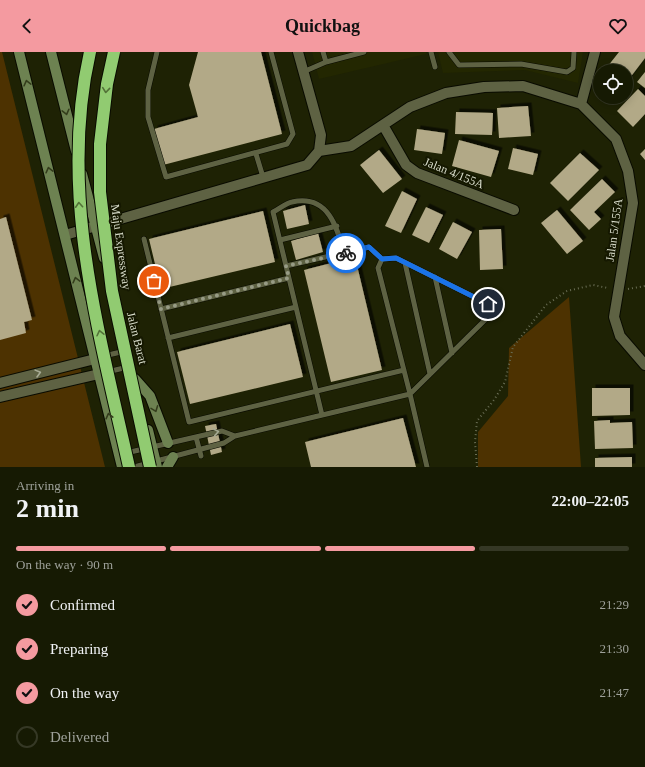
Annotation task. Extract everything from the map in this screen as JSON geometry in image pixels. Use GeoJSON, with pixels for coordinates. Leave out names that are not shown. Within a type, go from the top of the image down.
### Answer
{"type":"FeatureCollection","features":[{"type":"Feature","properties":{"kind":"highway"},"geometry":{"type":"LineString","coordinates":[[90,52],[79,133],[78,183],[81,225],[92,301],[129,467]]}},
{"type":"Feature","properties":{"kind":"highway","name":"Maju Expressway"},"geometry":{"type":"LineString","coordinates":[[114,52],[107,84],[100,144],[100,192],[112,291],[154,465]]}},
{"type":"Feature","properties":{"kind":"main road"},"geometry":{"type":"LineString","coordinates":[[20,52],[122,467]]}},
{"type":"Feature","properties":{"kind":"main road","name":"Jalan Barat"},"geometry":{"type":"LineString","coordinates":[[51,52],[152,446],[154,465]]}},
{"type":"Feature","properties":{"kind":"main road"},"geometry":{"type":"LineString","coordinates":[[135,379],[150,396],[168,443]]}},
{"type":"Feature","properties":{"kind":"main road"},"geometry":{"type":"LineString","coordinates":[[168,467],[173,457]]}},
{"type":"Feature","properties":{"kind":"street"},"geometry":{"type":"LineString","coordinates":[[65,235],[307,164],[319,151],[321,135],[298,52]]}},
{"type":"Feature","properties":{"kind":"street"},"geometry":{"type":"LineString","coordinates":[[581,104],[595,52]]}},
{"type":"Feature","properties":{"kind":"street","name":"Jalan 5/155A"},"geometry":{"type":"LineString","coordinates":[[319,151],[351,146],[410,108],[446,93],[484,86],[523,86],[581,104],[616,139],[628,171],[634,203],[614,317],[620,336],[645,365]]}},
{"type":"Feature","properties":{"kind":"street","name":"Jalan 4/155A"},"geometry":{"type":"LineString","coordinates":[[383,125],[406,165],[417,173],[514,210]]}},
{"type":"Feature","properties":{"kind":"street"},"geometry":{"type":"LineString","coordinates":[[0,383],[95,359]]}},
{"type":"Feature","properties":{"kind":"street"},"geometry":{"type":"LineString","coordinates":[[0,397],[99,374]]}},
{"type":"Feature","properties":{"kind":"lane"},"geometry":{"type":"LineString","coordinates":[[157,52],[148,90],[148,117],[166,177],[256,154],[287,144],[293,134],[271,52]]}},
{"type":"Feature","properties":{"kind":"lane"},"geometry":{"type":"LineString","coordinates":[[323,52],[326,62]]}},
{"type":"Feature","properties":{"kind":"lane"},"geometry":{"type":"LineString","coordinates":[[303,72],[326,62],[364,52]]}},
{"type":"Feature","properties":{"kind":"lane"},"geometry":{"type":"LineString","coordinates":[[431,52],[435,67]]}},
{"type":"Feature","properties":{"kind":"lane"},"geometry":{"type":"LineString","coordinates":[[449,52],[459,65],[521,64],[567,72],[573,68],[574,52]]}},
{"type":"Feature","properties":{"kind":"lane"},"geometry":{"type":"LineString","coordinates":[[256,154],[263,177]]}},
{"type":"Feature","properties":{"kind":"lane"},"geometry":{"type":"LineString","coordinates":[[322,415],[273,212],[290,202],[305,200],[320,207],[331,216],[337,226],[344,253]]}},
{"type":"Feature","properties":{"kind":"lane"},"geometry":{"type":"LineString","coordinates":[[280,240],[337,226]]}},
{"type":"Feature","properties":{"kind":"lane"},"geometry":{"type":"LineString","coordinates":[[144,239],[189,422],[404,370]]}},
{"type":"Feature","properties":{"kind":"lane"},"geometry":{"type":"LineString","coordinates":[[134,467],[154,465],[173,457],[224,443],[235,436],[410,394],[487,318],[488,304],[396,258],[382,259],[369,247],[286,266]]}},
{"type":"Feature","properties":{"kind":"lane"},"geometry":{"type":"LineString","coordinates":[[382,259],[378,268],[427,467]]}},
{"type":"Feature","properties":{"kind":"lane"},"geometry":{"type":"LineString","coordinates":[[405,263],[430,374]]}},
{"type":"Feature","properties":{"kind":"lane"},"geometry":{"type":"LineString","coordinates":[[435,277],[452,353]]}},
{"type":"Feature","properties":{"kind":"lane"},"geometry":{"type":"LineString","coordinates":[[161,309],[289,278]]}},
{"type":"Feature","properties":{"kind":"lane"},"geometry":{"type":"LineString","coordinates":[[168,338],[296,308]]}},
{"type":"Feature","properties":{"kind":"lane"},"geometry":{"type":"LineString","coordinates":[[95,359],[127,351]]}},
{"type":"Feature","properties":{"kind":"lane"},"geometry":{"type":"LineString","coordinates":[[99,374],[131,366]]}},
{"type":"Feature","properties":{"kind":"lane"},"geometry":{"type":"LineString","coordinates":[[119,454],[222,431],[235,436]]}},
{"type":"Feature","properties":{"kind":"lane"},"geometry":{"type":"LineString","coordinates":[[196,437],[201,456]]}},
{"type":"Feature","properties":{"kind":"path"},"geometry":{"type":"LineString","coordinates":[[477,467],[475,442],[477,421],[494,400],[505,382],[513,347],[546,305],[567,291],[593,285],[618,290],[645,286]]}},
{"type":"Feature","properties":{"kind":"shaded area"},"geometry":{"type":"Polygon","coordinates":[[[0,52],[2,52],[105,467],[0,467],[0,52]]]}},
{"type":"Feature","properties":{"kind":"shaded area"},"geometry":{"type":"Polygon","coordinates":[[[312,52],[426,52],[426,54],[319,79],[312,52]]]}},
{"type":"Feature","properties":{"kind":"shaded area"},"geometry":{"type":"Polygon","coordinates":[[[438,52],[583,52],[578,83],[525,70],[443,73],[438,52]]]}},
{"type":"Feature","properties":{"kind":"shaded area"},"geometry":{"type":"Polygon","coordinates":[[[569,297],[581,467],[478,467],[478,432],[508,396],[509,348],[569,297]]]}},
{"type":"Feature","properties":{"kind":"building"},"geometry":{"type":"Polygon","coordinates":[[[198,52],[261,52],[282,134],[163,165],[154,129],[198,117],[189,85],[198,52]]]}},
{"type":"Feature","properties":{"kind":"building"},"geometry":{"type":"Polygon","coordinates":[[[619,52],[645,52],[645,58],[633,74],[633,64],[610,64],[619,52]]]}},
{"type":"Feature","properties":{"kind":"building"},"geometry":{"type":"Polygon","coordinates":[[[645,72],[645,88],[637,82],[645,72]]]}},
{"type":"Feature","properties":{"kind":"building"},"geometry":{"type":"Polygon","coordinates":[[[638,89],[645,96],[645,114],[633,127],[617,111],[624,104],[633,104],[633,94],[638,89]]]}},
{"type":"Feature","properties":{"kind":"building"},"geometry":{"type":"Polygon","coordinates":[[[528,106],[531,136],[499,138],[497,108],[528,106]]]}},
{"type":"Feature","properties":{"kind":"building"},"geometry":{"type":"Polygon","coordinates":[[[456,112],[493,113],[492,135],[455,134],[456,112]]]}},
{"type":"Feature","properties":{"kind":"building"},"geometry":{"type":"Polygon","coordinates":[[[417,129],[445,133],[442,154],[414,150],[417,129]]]}},
{"type":"Feature","properties":{"kind":"building"},"geometry":{"type":"Polygon","coordinates":[[[459,140],[499,151],[491,177],[452,166],[459,140]]]}},
{"type":"Feature","properties":{"kind":"building"},"geometry":{"type":"Polygon","coordinates":[[[513,148],[538,154],[533,175],[508,169],[513,148]]]}},
{"type":"Feature","properties":{"kind":"building"},"geometry":{"type":"Polygon","coordinates":[[[645,149],[645,160],[640,154],[645,149]]]}},
{"type":"Feature","properties":{"kind":"building"},"geometry":{"type":"Polygon","coordinates":[[[379,150],[402,179],[383,193],[360,165],[379,150]]]}},
{"type":"Feature","properties":{"kind":"building"},"geometry":{"type":"Polygon","coordinates":[[[580,153],[599,170],[568,201],[550,183],[580,153]]]}},
{"type":"Feature","properties":{"kind":"building"},"geometry":{"type":"Polygon","coordinates":[[[602,179],[615,192],[594,212],[601,219],[589,230],[570,210],[602,179]]]}},
{"type":"Feature","properties":{"kind":"building"},"geometry":{"type":"Polygon","coordinates":[[[402,191],[417,199],[401,233],[385,226],[402,191]]]}},
{"type":"Feature","properties":{"kind":"building"},"geometry":{"type":"Polygon","coordinates":[[[305,205],[309,224],[287,229],[283,211],[305,205]]]}},
{"type":"Feature","properties":{"kind":"building"},"geometry":{"type":"Polygon","coordinates":[[[426,207],[443,215],[429,243],[412,235],[426,207]]]}},
{"type":"Feature","properties":{"kind":"building"},"geometry":{"type":"Polygon","coordinates":[[[557,210],[583,241],[567,254],[541,223],[557,210]]]}},
{"type":"Feature","properties":{"kind":"building"},"geometry":{"type":"Polygon","coordinates":[[[263,211],[275,262],[161,289],[149,239],[263,211]]]}},
{"type":"Feature","properties":{"kind":"building"},"geometry":{"type":"Polygon","coordinates":[[[6,217],[32,320],[24,322],[26,333],[0,340],[0,219],[6,217]]]}},
{"type":"Feature","properties":{"kind":"building"},"geometry":{"type":"Polygon","coordinates":[[[453,222],[472,232],[457,259],[439,249],[453,222]]]}},
{"type":"Feature","properties":{"kind":"building"},"geometry":{"type":"Polygon","coordinates":[[[501,229],[503,269],[480,270],[479,230],[501,229]]]}},
{"type":"Feature","properties":{"kind":"building"},"geometry":{"type":"Polygon","coordinates":[[[318,233],[323,252],[296,260],[291,241],[318,233]]]}},
{"type":"Feature","properties":{"kind":"building"},"geometry":{"type":"Polygon","coordinates":[[[355,257],[382,370],[331,382],[304,270],[355,257]]]}},
{"type":"Feature","properties":{"kind":"building"},"geometry":{"type":"Polygon","coordinates":[[[290,324],[303,377],[190,404],[177,352],[290,324]]]}},
{"type":"Feature","properties":{"kind":"building"},"geometry":{"type":"Polygon","coordinates":[[[592,388],[630,388],[630,415],[592,416],[592,388]]]}},
{"type":"Feature","properties":{"kind":"building"},"geometry":{"type":"Polygon","coordinates":[[[403,418],[416,467],[311,467],[305,442],[403,418]]]}},
{"type":"Feature","properties":{"kind":"building"},"geometry":{"type":"Polygon","coordinates":[[[610,420],[610,423],[632,422],[633,448],[595,449],[594,421],[610,420]]]}},
{"type":"Feature","properties":{"kind":"building"},"geometry":{"type":"Polygon","coordinates":[[[216,424],[222,452],[211,455],[205,426],[216,424]]]}},
{"type":"Feature","properties":{"kind":"building"},"geometry":{"type":"Polygon","coordinates":[[[632,457],[632,467],[595,467],[595,458],[632,457]]]}},
{"type":"Feature","properties":{"kind":"way so far"},"geometry":{"type":"LineString","coordinates":[[154,281],[161,309],[289,278],[286,266],[346,253]]}},
{"type":"Feature","properties":{"kind":"route"},"geometry":{"type":"LineString","coordinates":[[346,253],[369,247],[382,259],[396,258],[488,304]]}}]}
